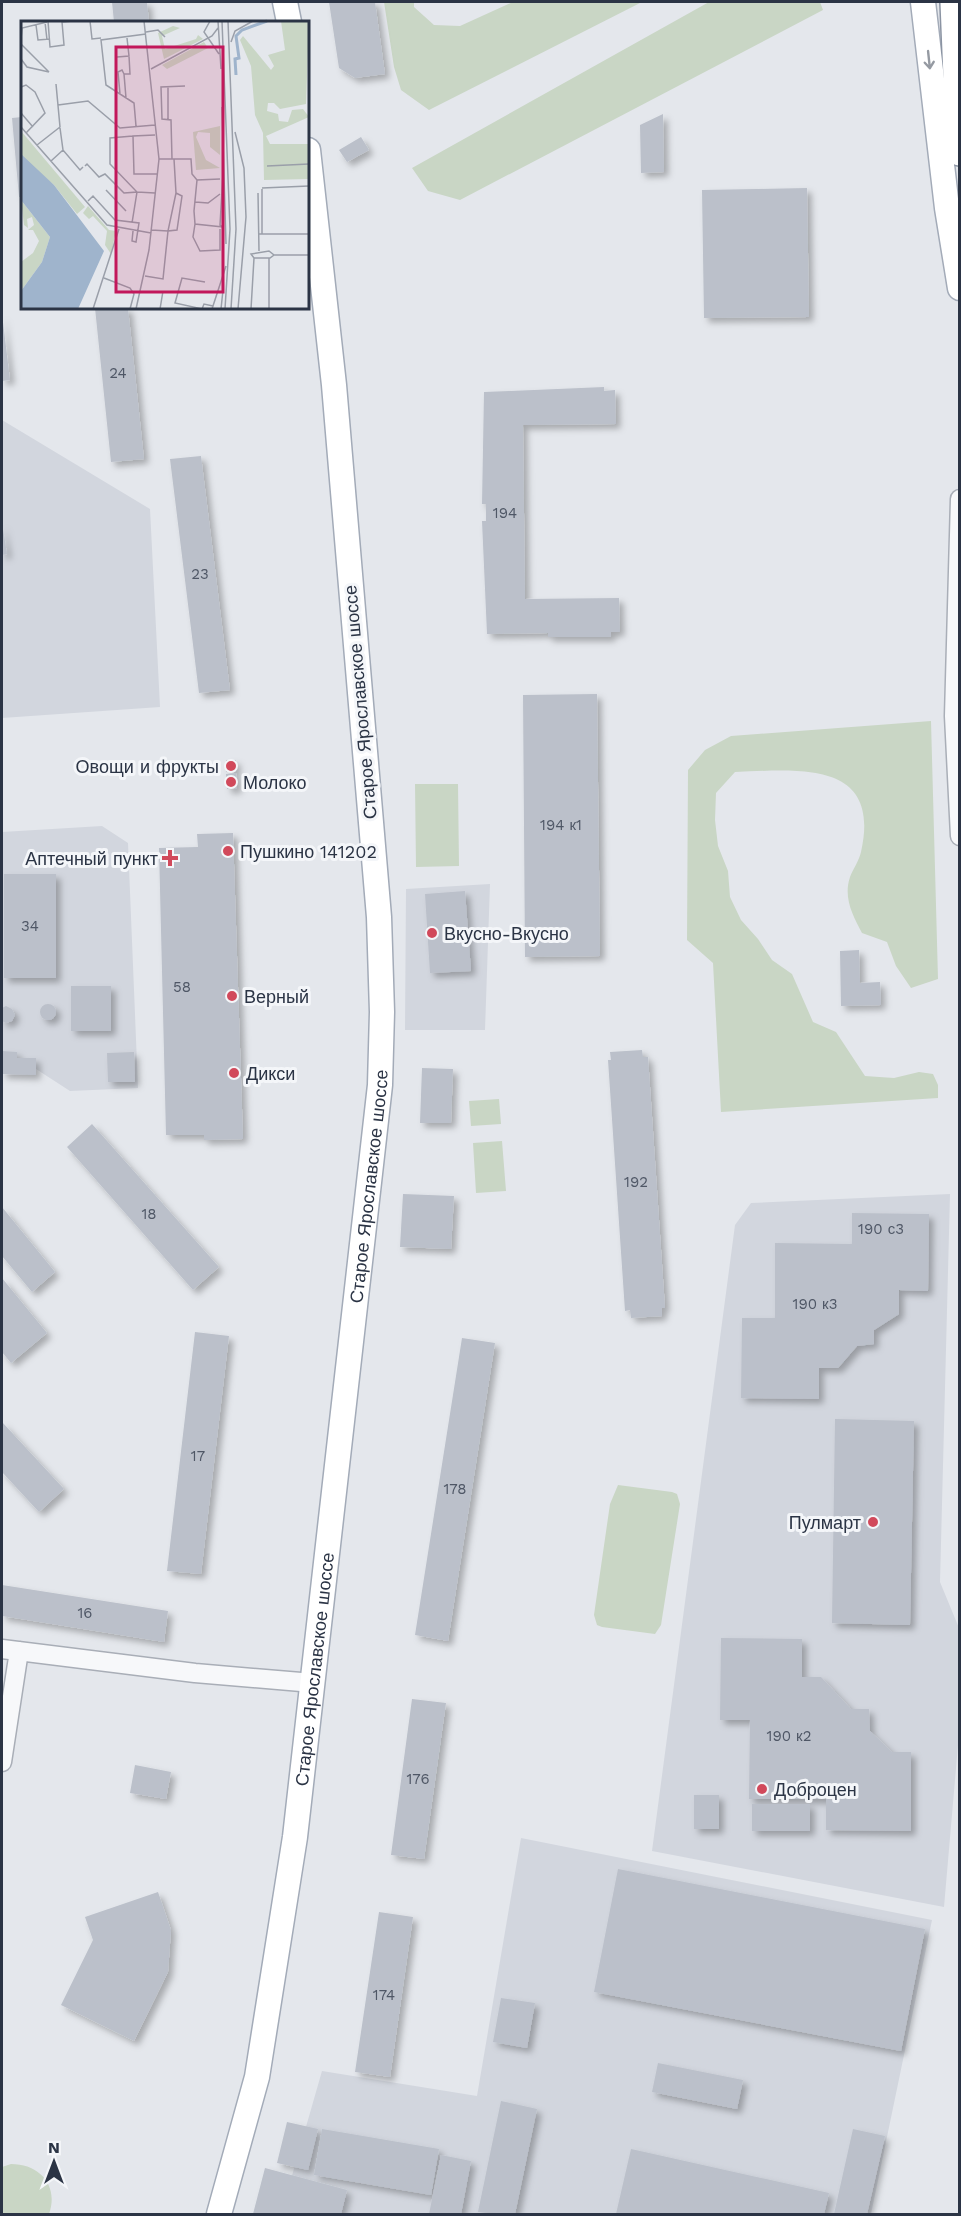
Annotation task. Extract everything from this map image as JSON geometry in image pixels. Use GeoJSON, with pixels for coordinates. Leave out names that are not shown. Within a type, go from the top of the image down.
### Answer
{"type":"FeatureCollection","features":[{"type":"Feature","properties":{"kind":"highway"},"geometry":{"type":"LineString","coordinates":[[954,2],[960,152]]}},
{"type":"Feature","properties":{"kind":"main road"},"geometry":{"type":"LineString","coordinates":[[285,2],[289,21]]}},
{"type":"Feature","properties":{"kind":"main road"},"geometry":{"type":"LineString","coordinates":[[923,2],[947,208],[960,288]]}},
{"type":"Feature","properties":{"kind":"main road","name":"Старое Ярославское шоссе"},"geometry":{"type":"LineString","coordinates":[[219,2214],[258,2077],[295,1837],[376,1128],[382,1012],[379,917],[334,384],[309,159]]}},
{"type":"Feature","properties":{"kind":"street"},"geometry":{"type":"LineString","coordinates":[[960,499],[954,716],[960,836]]}},
{"type":"Feature","properties":{"kind":"street"},"geometry":{"type":"LineString","coordinates":[[2,1762],[10,1650],[195,1673],[313,1683]]}},
{"type":"Feature","properties":{"kind":"shaded area"},"geometry":{"type":"Polygon","coordinates":[[[2,420],[150,509],[160,707],[2,718],[2,420]]]}},
{"type":"Feature","properties":{"kind":"shaded area"},"geometry":{"type":"Polygon","coordinates":[[[102,826],[128,843],[138,1088],[70,1091],[36,1069],[36,1075],[2,1074],[2,832],[102,826]]]}},
{"type":"Feature","properties":{"kind":"shaded area"},"geometry":{"type":"Polygon","coordinates":[[[490,884],[485,1030],[405,1030],[406,889],[490,884]]]}},
{"type":"Feature","properties":{"kind":"shaded area"},"geometry":{"type":"Polygon","coordinates":[[[950,1194],[940,1582],[959,1628],[960,1722],[944,1907],[652,1851],[735,1225],[751,1203],[950,1194]]]}},
{"type":"Feature","properties":{"kind":"shaded area"},"geometry":{"type":"Polygon","coordinates":[[[521,1838],[932,1920],[871,2214],[281,2214],[322,2071],[477,2096],[521,1838]]]}},
{"type":"Feature","properties":{"kind":"green space"},"geometry":{"type":"Polygon","coordinates":[[[384,2],[414,2],[414,7],[434,25],[460,26],[513,2],[642,2],[429,110],[401,90],[394,67],[384,2]]]}},
{"type":"Feature","properties":{"kind":"green space"},"geometry":{"type":"Polygon","coordinates":[[[709,2],[820,2],[823,10],[460,200],[428,191],[412,168],[709,2]]]}},
{"type":"Feature","properties":{"kind":"green space"},"geometry":{"type":"Polygon","coordinates":[[[931,721],[938,979],[911,988],[896,966],[887,942],[862,933],[855,920],[848,899],[848,885],[861,852],[864,822],[859,800],[847,785],[829,776],[808,772],[735,772],[716,793],[715,820],[718,846],[728,871],[730,897],[741,920],[772,960],[792,974],[813,1022],[836,1032],[865,1076],[894,1078],[919,1072],[933,1074],[938,1085],[938,1098],[721,1112],[713,963],[687,940],[688,770],[705,750],[731,736],[931,721]]]}},
{"type":"Feature","properties":{"kind":"green space"},"geometry":{"type":"Polygon","coordinates":[[[415,784],[458,784],[459,866],[416,867],[415,784]]]}},
{"type":"Feature","properties":{"kind":"green space"},"geometry":{"type":"Polygon","coordinates":[[[499,1099],[501,1124],[471,1126],[469,1101],[499,1099]]]}},
{"type":"Feature","properties":{"kind":"green space"},"geometry":{"type":"Polygon","coordinates":[[[502,1141],[506,1191],[476,1193],[473,1143],[502,1141]]]}},
{"type":"Feature","properties":{"kind":"green space"},"geometry":{"type":"Polygon","coordinates":[[[618,1485],[672,1492],[677,1494],[680,1504],[661,1625],[655,1634],[602,1627],[597,1625],[594,1615],[610,1504],[618,1485]]]}},
{"type":"Feature","properties":{"kind":"green space"},"geometry":{"type":"Polygon","coordinates":[[[11,2164],[31,2168],[45,2178],[51,2194],[49,2214],[2,2214],[2,2167],[11,2164]]]}},
{"type":"Feature","properties":{"kind":"building"},"geometry":{"type":"Polygon","coordinates":[[[112,2],[147,2],[149,21],[114,21],[112,2]]]}},
{"type":"Feature","properties":{"kind":"building"},"geometry":{"type":"Polygon","coordinates":[[[329,2],[375,2],[385,74],[355,78],[339,68],[329,2]]]}},
{"type":"Feature","properties":{"kind":"building"},"geometry":{"type":"Polygon","coordinates":[[[663,114],[664,172],[641,173],[640,125],[663,114]]]}},
{"type":"Feature","properties":{"kind":"building"},"geometry":{"type":"Polygon","coordinates":[[[21,117],[21,197],[19,197],[12,118],[21,117]]]}},
{"type":"Feature","properties":{"kind":"building"},"geometry":{"type":"Polygon","coordinates":[[[361,137],[369,150],[347,162],[339,150],[361,137]]]}},
{"type":"Feature","properties":{"kind":"building"},"geometry":{"type":"Polygon","coordinates":[[[807,188],[809,317],[704,318],[702,190],[807,188]]]}},
{"type":"Feature","properties":{"kind":"building"},"geometry":{"type":"Polygon","coordinates":[[[95,309],[128,309],[144,459],[111,462],[95,309]]]}},
{"type":"Feature","properties":{"kind":"building"},"geometry":{"type":"Polygon","coordinates":[[[2,314],[10,380],[2,381],[2,314]]]}},
{"type":"Feature","properties":{"kind":"building"},"geometry":{"type":"Polygon","coordinates":[[[604,387],[604,391],[615,390],[616,424],[523,425],[525,599],[619,598],[620,632],[611,632],[611,637],[548,637],[548,633],[487,634],[482,521],[486,521],[486,504],[482,504],[484,392],[604,387]]]}},
{"type":"Feature","properties":{"kind":"building"},"geometry":{"type":"Polygon","coordinates":[[[201,456],[230,690],[199,693],[170,459],[201,456]]]}},
{"type":"Feature","properties":{"kind":"building"},"geometry":{"type":"Polygon","coordinates":[[[2,523],[7,554],[2,555],[2,523]]]}},
{"type":"Feature","properties":{"kind":"building"},"geometry":{"type":"Polygon","coordinates":[[[597,694],[600,956],[525,957],[523,695],[597,694]]]}},
{"type":"Feature","properties":{"kind":"building","name":"Овощи и фрукты"},"geometry":{"type":"Polygon","coordinates":[[[226,760],[236,760],[236,772],[226,772],[226,760]]]}},
{"type":"Feature","properties":{"kind":"building","name":"Молоко"},"geometry":{"type":"Polygon","coordinates":[[[236,773],[237,789],[227,789],[226,774],[236,773]]]}},
{"type":"Feature","properties":{"kind":"building"},"geometry":{"type":"Polygon","coordinates":[[[233,833],[243,1139],[204,1140],[204,1135],[166,1135],[159,848],[198,847],[197,834],[233,833]]]}},
{"type":"Feature","properties":{"kind":"building"},"geometry":{"type":"Polygon","coordinates":[[[4,874],[56,874],[56,978],[4,978],[4,874]]]}},
{"type":"Feature","properties":{"kind":"building"},"geometry":{"type":"Polygon","coordinates":[[[465,891],[471,971],[430,973],[425,894],[465,891]]]}},
{"type":"Feature","properties":{"kind":"building"},"geometry":{"type":"Polygon","coordinates":[[[859,950],[860,983],[880,982],[881,1005],[841,1006],[840,951],[859,950]]]}},
{"type":"Feature","properties":{"kind":"building"},"geometry":{"type":"Polygon","coordinates":[[[71,986],[111,986],[111,1031],[71,1031],[71,986]]]}},
{"type":"Feature","properties":{"kind":"building"},"geometry":{"type":"Polygon","coordinates":[[[48,1004],[54,1006],[56,1012],[54,1018],[48,1020],[42,1018],[40,1012],[42,1006],[48,1004]]]}},
{"type":"Feature","properties":{"kind":"building"},"geometry":{"type":"Polygon","coordinates":[[[6,1006],[12,1009],[15,1015],[12,1021],[6,1023],[2,1021],[2,1008],[6,1006]]]}},
{"type":"Feature","properties":{"kind":"building"},"geometry":{"type":"Polygon","coordinates":[[[642,1050],[643,1057],[648,1057],[665,1308],[662,1308],[662,1316],[631,1318],[630,1310],[625,1311],[608,1060],[611,1060],[610,1052],[642,1050]]]}},
{"type":"Feature","properties":{"kind":"building"},"geometry":{"type":"Polygon","coordinates":[[[2,1051],[17,1052],[17,1058],[36,1058],[36,1075],[2,1074],[2,1051]]]}},
{"type":"Feature","properties":{"kind":"building"},"geometry":{"type":"Polygon","coordinates":[[[134,1052],[135,1082],[108,1082],[107,1053],[134,1052]]]}},
{"type":"Feature","properties":{"kind":"building"},"geometry":{"type":"Polygon","coordinates":[[[422,1068],[453,1069],[451,1123],[420,1123],[422,1068]]]}},
{"type":"Feature","properties":{"kind":"building"},"geometry":{"type":"Polygon","coordinates":[[[92,1124],[219,1267],[193,1290],[67,1147],[92,1124]]]}},
{"type":"Feature","properties":{"kind":"building"},"geometry":{"type":"Polygon","coordinates":[[[403,1194],[454,1196],[451,1249],[400,1247],[403,1194]]]}},
{"type":"Feature","properties":{"kind":"building"},"geometry":{"type":"Polygon","coordinates":[[[2,1207],[55,1272],[32,1292],[2,1256],[2,1207]]]}},
{"type":"Feature","properties":{"kind":"building"},"geometry":{"type":"Polygon","coordinates":[[[852,1213],[929,1214],[928,1291],[899,1290],[899,1314],[874,1330],[874,1344],[857,1346],[838,1368],[819,1368],[819,1399],[741,1398],[742,1318],[775,1318],[775,1243],[852,1244],[852,1213]]]}},
{"type":"Feature","properties":{"kind":"building"},"geometry":{"type":"Polygon","coordinates":[[[2,1278],[47,1333],[11,1363],[2,1352],[2,1278]]]}},
{"type":"Feature","properties":{"kind":"building"},"geometry":{"type":"Polygon","coordinates":[[[195,1332],[229,1336],[201,1574],[167,1571],[195,1332]]]}},
{"type":"Feature","properties":{"kind":"building"},"geometry":{"type":"Polygon","coordinates":[[[462,1338],[495,1343],[448,1641],[415,1635],[462,1338]]]}},
{"type":"Feature","properties":{"kind":"building","name":"Пулмарт"},"geometry":{"type":"Polygon","coordinates":[[[835,1419],[914,1421],[910,1625],[832,1623],[835,1419]]]}},
{"type":"Feature","properties":{"kind":"building"},"geometry":{"type":"Polygon","coordinates":[[[2,1422],[64,1489],[39,1512],[2,1472],[2,1422]]]}},
{"type":"Feature","properties":{"kind":"building"},"geometry":{"type":"Polygon","coordinates":[[[2,1585],[168,1611],[164,1642],[2,1616],[2,1585]]]}},
{"type":"Feature","properties":{"kind":"building"},"geometry":{"type":"Polygon","coordinates":[[[721,1638],[802,1639],[802,1677],[821,1677],[851,1709],[869,1709],[870,1731],[892,1752],[911,1752],[911,1831],[826,1830],[826,1799],[749,1799],[750,1720],[720,1720],[721,1638]]]}},
{"type":"Feature","properties":{"kind":"building"},"geometry":{"type":"Polygon","coordinates":[[[412,1699],[446,1703],[424,1859],[391,1855],[412,1699]]]}},
{"type":"Feature","properties":{"kind":"building"},"geometry":{"type":"Polygon","coordinates":[[[135,1765],[171,1772],[166,1799],[130,1793],[135,1765]]]}},
{"type":"Feature","properties":{"kind":"building"},"geometry":{"type":"Polygon","coordinates":[[[694,1795],[719,1795],[719,1829],[694,1829],[694,1795]]]}},
{"type":"Feature","properties":{"kind":"building"},"geometry":{"type":"Polygon","coordinates":[[[752,1804],[810,1804],[810,1831],[752,1831],[752,1804]]]}},
{"type":"Feature","properties":{"kind":"building"},"geometry":{"type":"Polygon","coordinates":[[[618,1869],[925,1929],[901,2051],[594,1992],[618,1869]]]}},
{"type":"Feature","properties":{"kind":"building"},"geometry":{"type":"Polygon","coordinates":[[[158,1892],[171,1930],[168,1972],[134,2041],[61,2005],[93,1940],[85,1917],[158,1892]]]}},
{"type":"Feature","properties":{"kind":"building"},"geometry":{"type":"Polygon","coordinates":[[[379,1912],[413,1917],[390,2077],[355,2072],[379,1912]]]}},
{"type":"Feature","properties":{"kind":"building"},"geometry":{"type":"Polygon","coordinates":[[[501,1998],[535,2003],[527,2048],[493,2042],[501,1998]]]}},
{"type":"Feature","properties":{"kind":"building"},"geometry":{"type":"Polygon","coordinates":[[[658,2063],[743,2080],[737,2109],[652,2092],[658,2063]]]}},
{"type":"Feature","properties":{"kind":"building"},"geometry":{"type":"Polygon","coordinates":[[[501,2101],[537,2109],[515,2214],[478,2212],[501,2101]]]}},
{"type":"Feature","properties":{"kind":"building"},"geometry":{"type":"Polygon","coordinates":[[[287,2122],[318,2129],[308,2170],[277,2163],[287,2122]]]}},
{"type":"Feature","properties":{"kind":"building"},"geometry":{"type":"Polygon","coordinates":[[[322,2129],[439,2149],[431,2195],[314,2175],[322,2129]]]}},
{"type":"Feature","properties":{"kind":"building"},"geometry":{"type":"Polygon","coordinates":[[[853,2129],[885,2136],[867,2214],[834,2214],[853,2129]]]}},
{"type":"Feature","properties":{"kind":"building"},"geometry":{"type":"Polygon","coordinates":[[[631,2149],[829,2193],[824,2214],[616,2214],[631,2149]]]}},
{"type":"Feature","properties":{"kind":"building"},"geometry":{"type":"Polygon","coordinates":[[[441,2155],[471,2161],[461,2214],[429,2214],[441,2155]]]}},
{"type":"Feature","properties":{"kind":"building"},"geometry":{"type":"Polygon","coordinates":[[[265,2168],[347,2190],[341,2214],[253,2214],[265,2168]]]}},
{"type":"Feature","properties":{"kind":"place","name":"Овощи и фрукты"},"geometry":{"type":"Point","coordinates":[231,766]}},
{"type":"Feature","properties":{"kind":"place","name":"Молоко"},"geometry":{"type":"Point","coordinates":[231,782]}},
{"type":"Feature","properties":{"kind":"place","name":"Пушкино 141202"},"geometry":{"type":"Point","coordinates":[228,851]}},
{"type":"Feature","properties":{"kind":"place","name":"Аптечный пункт"},"geometry":{"type":"Point","coordinates":[170,858]}},
{"type":"Feature","properties":{"kind":"place","name":"Вкусно-Вкусно"},"geometry":{"type":"Point","coordinates":[432,933]}},
{"type":"Feature","properties":{"kind":"place","name":"Верный"},"geometry":{"type":"Point","coordinates":[232,996]}},
{"type":"Feature","properties":{"kind":"place","name":"Дикси"},"geometry":{"type":"Point","coordinates":[234,1073]}},
{"type":"Feature","properties":{"kind":"place","name":"Пулмарт"},"geometry":{"type":"Point","coordinates":[873,1522]}},
{"type":"Feature","properties":{"kind":"place","name":"Доброцен"},"geometry":{"type":"Point","coordinates":[762,1789]}}]}
